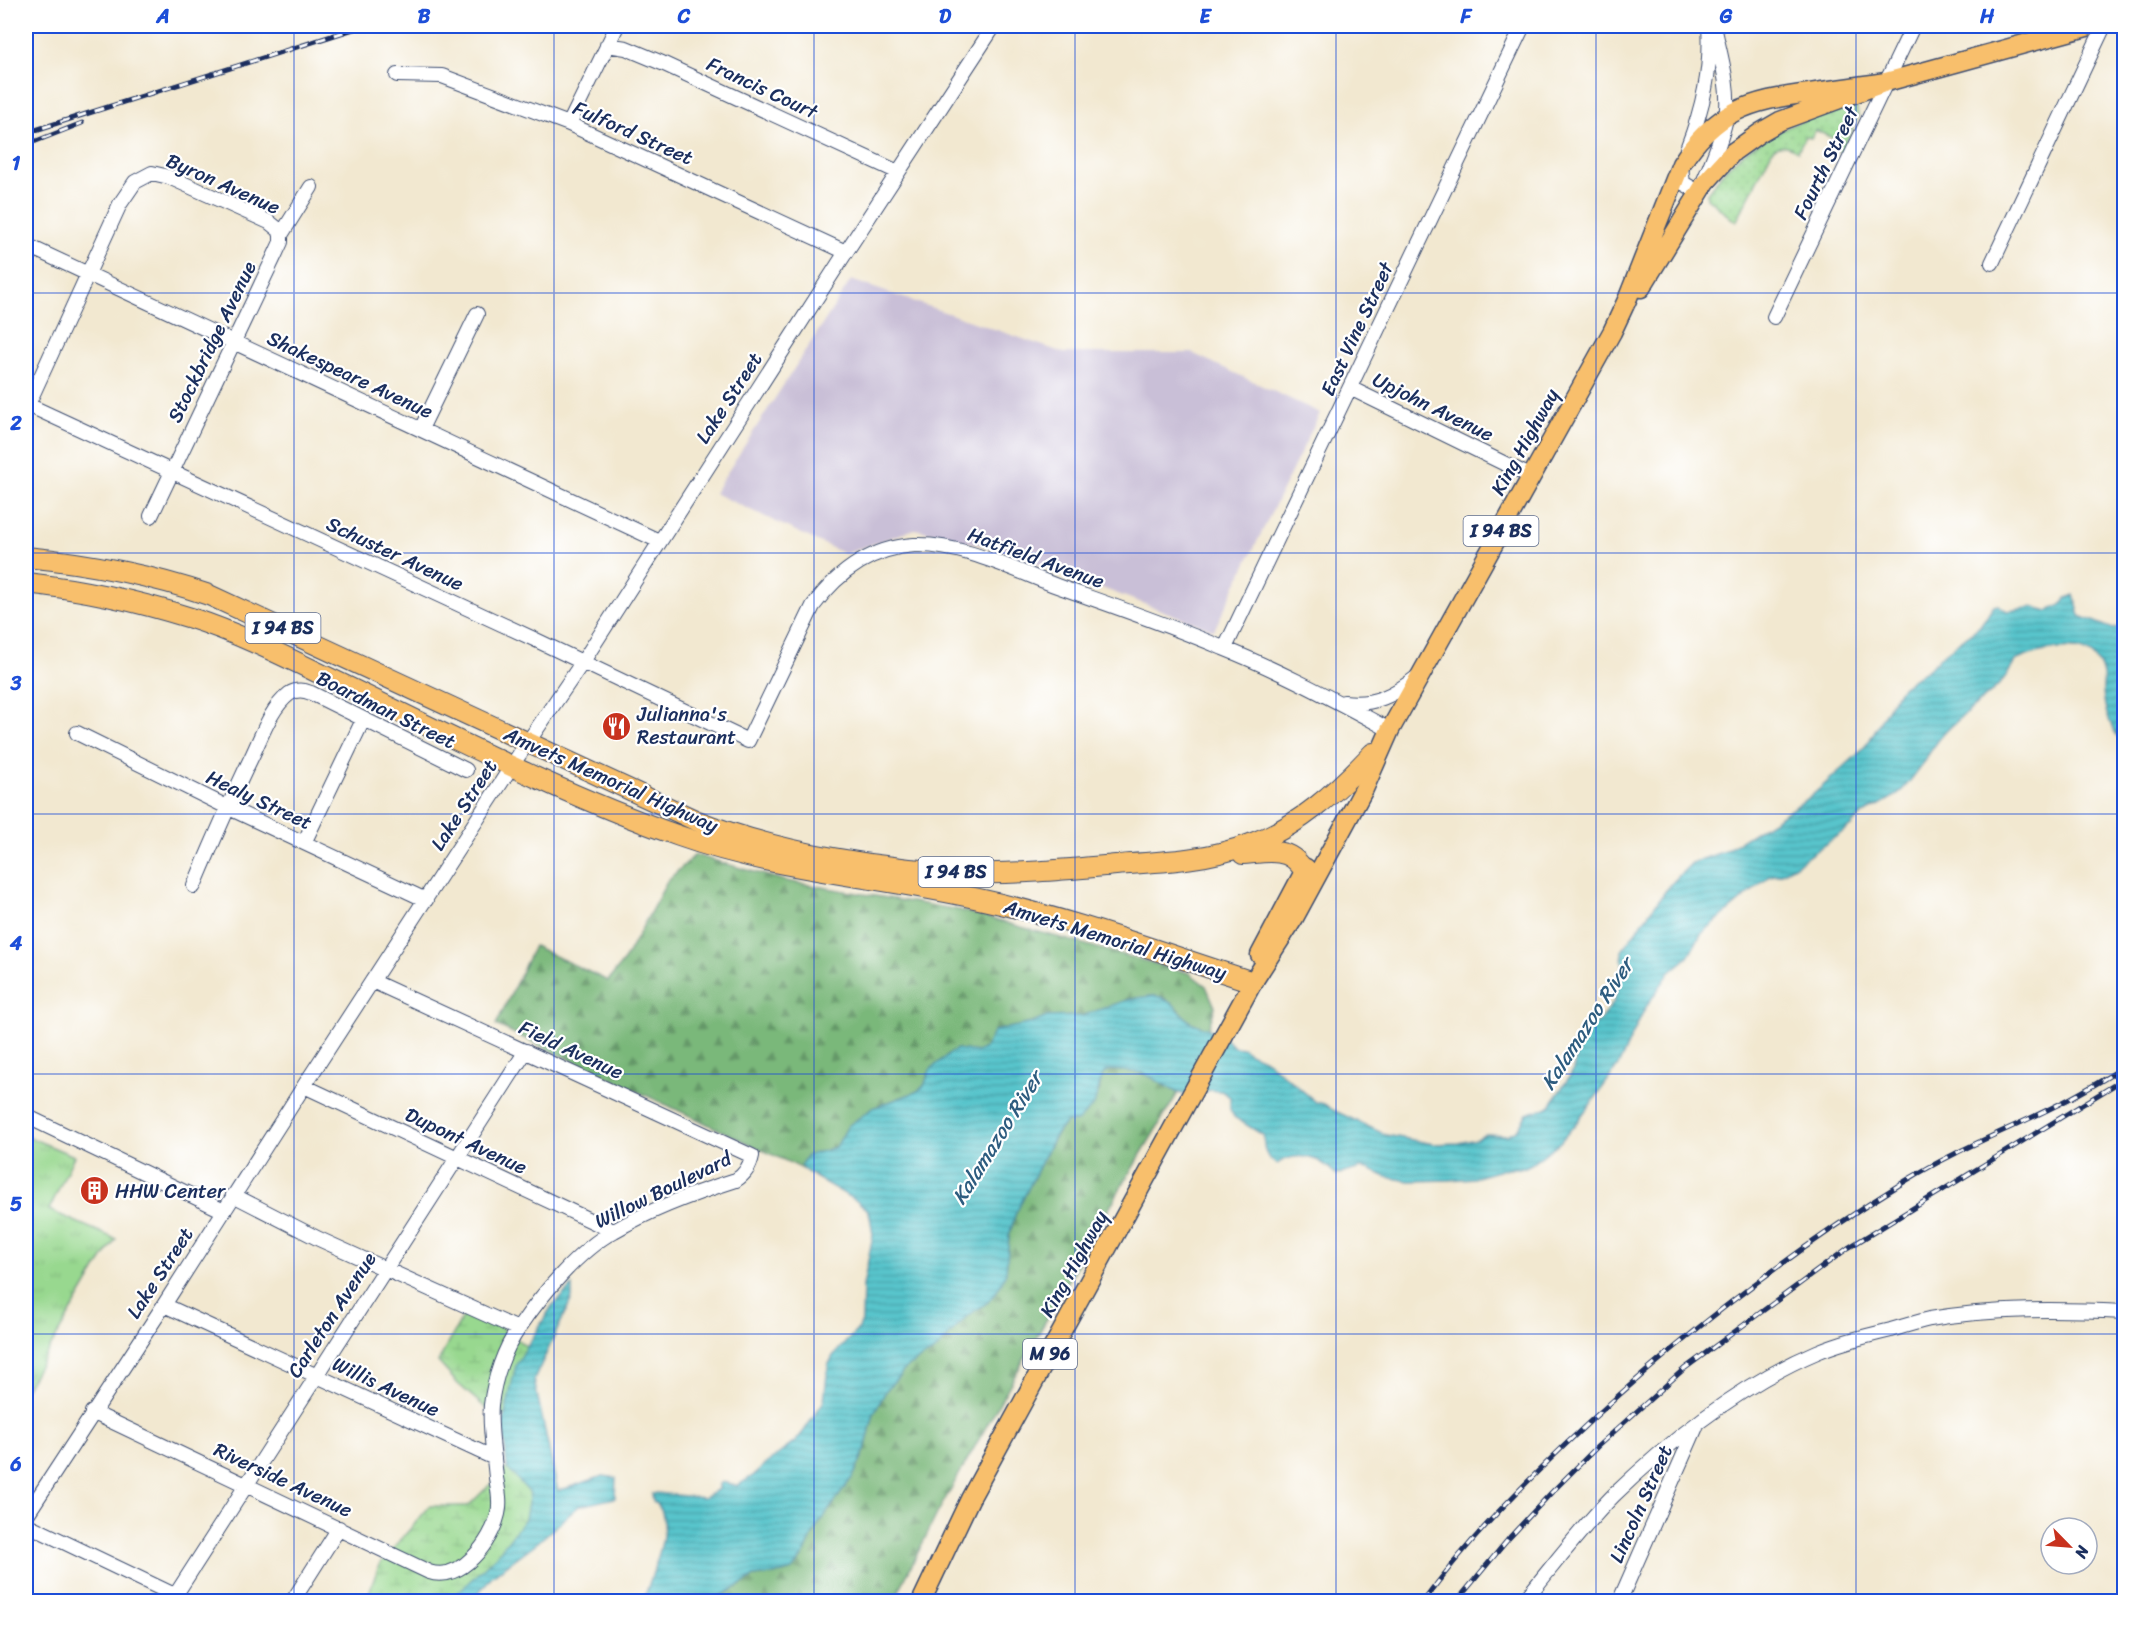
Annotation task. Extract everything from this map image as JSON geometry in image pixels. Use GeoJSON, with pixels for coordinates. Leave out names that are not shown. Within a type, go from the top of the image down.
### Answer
{"type":"FeatureCollection","features":[{"type":"Feature","properties":{"kind":"highway","name":"Amvets Memorial Highway"},"geometry":{"type":"LineString","coordinates":[[26,557],[72,562],[135,574],[209,595],[519,755],[609,810],[677,835],[777,864],[943,891],[983,900],[1098,931],[1253,982]]}},
{"type":"Feature","properties":{"kind":"highway","name":"I 94 BS"},"geometry":{"type":"LineString","coordinates":[[26,583],[82,590],[160,609],[218,628],[307,668],[321,668],[363,681],[449,719],[519,755]]}},
{"type":"Feature","properties":{"kind":"highway","name":"Amvets Memorial Highway"},"geometry":{"type":"LineString","coordinates":[[519,755],[737,835],[800,851],[866,862],[976,873],[1050,871],[1198,858],[1252,844],[1295,822],[1331,796],[1373,753]]}},
{"type":"Feature","properties":{"kind":"highway","name":"I 94 BS"},"geometry":{"type":"LineString","coordinates":[[1198,858],[1275,851],[1291,855],[1308,876]]}},
{"type":"Feature","properties":{"kind":"main road","name":"King Highway"},"geometry":{"type":"LineString","coordinates":[[1612,332],[1713,172],[1733,152],[1761,132],[1790,117],[1886,82],[2090,26]]}},
{"type":"Feature","properties":{"kind":"main road","name":"King Highway"},"geometry":{"type":"LineString","coordinates":[[1308,876],[1364,789],[1390,730],[1612,332],[1681,164],[1701,137],[1726,117],[1753,103],[1886,82]]}},
{"type":"Feature","properties":{"kind":"main road","name":"King Highway"},"geometry":{"type":"LineString","coordinates":[[921,1602],[970,1499],[1253,982],[1294,918],[1308,876],[1362,768],[1390,730]]}},
{"type":"Feature","properties":{"kind":"street"},"geometry":{"type":"LineString","coordinates":[[569,124],[617,26]]}},
{"type":"Feature","properties":{"kind":"street","name":"Lake Street"},"geometry":{"type":"LineString","coordinates":[[26,1516],[994,26]]}},
{"type":"Feature","properties":{"kind":"street","name":"East Vine Street"},"geometry":{"type":"LineString","coordinates":[[1225,648],[1523,26]]}},
{"type":"Feature","properties":{"kind":"street"},"geometry":{"type":"LineString","coordinates":[[1709,26],[1707,88],[1695,129],[1681,164],[1680,174],[1683,183],[1699,192],[1726,117],[1725,85],[1714,26]]}},
{"type":"Feature","properties":{"kind":"street","name":"Fourth Street"},"geometry":{"type":"LineString","coordinates":[[1774,317],[1913,26]]}},
{"type":"Feature","properties":{"kind":"street"},"geometry":{"type":"LineString","coordinates":[[1992,263],[2104,26]]}},
{"type":"Feature","properties":{"kind":"street","name":"Francis Court"},"geometry":{"type":"LineString","coordinates":[[607,45],[626,48],[662,63],[898,172]]}},
{"type":"Feature","properties":{"kind":"street","name":"Fulford Street"},"geometry":{"type":"LineString","coordinates":[[397,75],[442,76],[569,124],[846,252]]}},
{"type":"Feature","properties":{"kind":"street","name":"Byron Avenue"},"geometry":{"type":"LineString","coordinates":[[88,273],[126,192],[146,175],[158,173],[231,204],[269,222],[279,230],[281,235]]}},
{"type":"Feature","properties":{"kind":"street","name":"Stockbridge Avenue"},"geometry":{"type":"LineString","coordinates":[[151,516],[280,245],[281,235],[311,187]]}},
{"type":"Feature","properties":{"kind":"street","name":"Shakespeare Avenue"},"geometry":{"type":"LineString","coordinates":[[26,245],[659,541]]}},
{"type":"Feature","properties":{"kind":"street"},"geometry":{"type":"LineString","coordinates":[[26,406],[88,273]]}},
{"type":"Feature","properties":{"kind":"street"},"geometry":{"type":"LineString","coordinates":[[421,429],[477,314]]}},
{"type":"Feature","properties":{"kind":"street","name":"Upjohn Avenue"},"geometry":{"type":"LineString","coordinates":[[1350,388],[1532,477]]}},
{"type":"Feature","properties":{"kind":"street","name":"Schuster Avenue"},"geometry":{"type":"LineString","coordinates":[[26,406],[748,741]]}},
{"type":"Feature","properties":{"kind":"street","name":"Hatfield Avenue"},"geometry":{"type":"LineString","coordinates":[[748,741],[813,606],[825,590],[858,562],[904,546],[933,546],[963,551],[1225,648],[1335,700],[1390,730]]}},
{"type":"Feature","properties":{"kind":"street"},"geometry":{"type":"LineString","coordinates":[[1335,700],[1363,703],[1378,700],[1395,693],[1423,672]]}},
{"type":"Feature","properties":{"kind":"street","name":"Boardman Street"},"geometry":{"type":"LineString","coordinates":[[227,807],[263,732],[279,706],[289,694],[300,690],[311,693],[466,770]]}},
{"type":"Feature","properties":{"kind":"street"},"geometry":{"type":"LineString","coordinates":[[304,843],[363,720]]}},
{"type":"Feature","properties":{"kind":"street","name":"Healy Street"},"geometry":{"type":"LineString","coordinates":[[77,733],[227,807],[426,900]]}},
{"type":"Feature","properties":{"kind":"street"},"geometry":{"type":"LineString","coordinates":[[194,885],[227,807]]}},
{"type":"Feature","properties":{"kind":"street","name":"Field Avenue"},"geometry":{"type":"LineString","coordinates":[[372,981],[752,1156]]}},
{"type":"Feature","properties":{"kind":"street","name":"Carleton Avenue"},"geometry":{"type":"LineString","coordinates":[[173,1598],[526,1051]]}},
{"type":"Feature","properties":{"kind":"street","name":"Dupont Avenue"},"geometry":{"type":"LineString","coordinates":[[304,1086],[613,1231]]}},
{"type":"Feature","properties":{"kind":"street"},"geometry":{"type":"LineString","coordinates":[[26,1116],[224,1211]]}},
{"type":"Feature","properties":{"kind":"street","name":"Willow Boulevard"},"geometry":{"type":"LineString","coordinates":[[458,1569],[467,1563],[484,1544],[498,1514],[499,1498],[491,1422],[493,1394],[503,1360],[518,1329],[568,1269],[613,1231],[668,1206],[736,1180],[746,1171],[752,1156]]}},
{"type":"Feature","properties":{"kind":"street"},"geometry":{"type":"LineString","coordinates":[[233,1195],[319,1239],[518,1329]]}},
{"type":"Feature","properties":{"kind":"street","name":"Willis Avenue"},"geometry":{"type":"LineString","coordinates":[[164,1305],[494,1458]]}},
{"type":"Feature","properties":{"kind":"street"},"geometry":{"type":"LineString","coordinates":[[1523,1602],[1582,1529],[1615,1495],[1698,1422],[1751,1387],[1814,1354],[1837,1345],[1921,1322],[1994,1311],[2124,1312]]}},
{"type":"Feature","properties":{"kind":"street","name":"Riverside Avenue"},"geometry":{"type":"LineString","coordinates":[[92,1412],[435,1574],[441,1575],[458,1569]]}},
{"type":"Feature","properties":{"kind":"street","name":"Lincoln Street"},"geometry":{"type":"LineString","coordinates":[[1618,1602],[1698,1422]]}},
{"type":"Feature","properties":{"kind":"street"},"geometry":{"type":"LineString","coordinates":[[26,1524],[173,1598],[189,1602]]}},
{"type":"Feature","properties":{"kind":"street"},"geometry":{"type":"LineString","coordinates":[[292,1602],[339,1528]]}},
{"type":"Feature","properties":{"kind":"shaded area"},"geometry":{"type":"Polygon","coordinates":[[[851,280],[1064,353],[1192,353],[1320,413],[1214,630],[998,549],[915,529],[845,554],[714,493],[851,280]]]}},
{"type":"Feature","properties":{"kind":"green space"},"geometry":{"type":"Polygon","coordinates":[[[1846,105],[1857,108],[1858,117],[1842,152],[1838,150],[1839,141],[1815,130],[1811,138],[1805,136],[1798,151],[1789,147],[1776,147],[1736,222],[1707,198],[1707,193],[1740,155],[1783,129],[1846,105]]]}},
{"type":"Feature","properties":{"kind":"green space"},"geometry":{"type":"Polygon","coordinates":[[[695,855],[786,881],[959,910],[1189,973],[1206,986],[1215,1007],[1208,1030],[1190,1022],[1174,1005],[1161,997],[1152,996],[1130,999],[1082,1016],[1047,1017],[1033,1023],[995,1031],[985,1048],[977,1052],[957,1049],[950,1053],[931,1069],[924,1086],[916,1092],[873,1108],[848,1126],[836,1147],[807,1156],[801,1164],[803,1169],[496,1025],[534,946],[608,981],[625,959],[668,880],[695,855]]]}},
{"type":"Feature","properties":{"kind":"green space"},"geometry":{"type":"Polygon","coordinates":[[[1111,1070],[1144,1073],[1178,1093],[1123,1184],[938,1512],[894,1601],[712,1602],[754,1577],[791,1570],[803,1556],[818,1525],[854,1475],[865,1450],[874,1413],[887,1389],[908,1366],[936,1350],[966,1317],[988,1302],[1006,1272],[1009,1236],[1015,1215],[1054,1138],[1066,1122],[1098,1094],[1102,1076],[1111,1070]]]}},
{"type":"Feature","properties":{"kind":"green space"},"geometry":{"type":"Polygon","coordinates":[[[26,1136],[74,1156],[49,1210],[116,1239],[26,1388],[26,1136]]]}},
{"type":"Feature","properties":{"kind":"green space"},"geometry":{"type":"Polygon","coordinates":[[[466,1311],[493,1321],[528,1348],[507,1416],[486,1408],[458,1384],[438,1362],[466,1311]]]}},
{"type":"Feature","properties":{"kind":"green space"},"geometry":{"type":"Polygon","coordinates":[[[507,1468],[535,1473],[543,1512],[461,1601],[366,1602],[379,1565],[430,1506],[468,1506],[507,1468]]]}},
{"type":"Feature","properties":{"kind":"water","name":"Kalamazoo River"},"geometry":{"type":"Polygon","coordinates":[[[2074,595],[2080,616],[2113,629],[2124,626],[2124,744],[2115,732],[2106,712],[2103,675],[2098,662],[2089,654],[2065,648],[2038,653],[2015,661],[2000,683],[1941,737],[1900,792],[1861,815],[1851,826],[1794,866],[1780,874],[1770,876],[1701,934],[1688,957],[1669,973],[1644,1010],[1619,1064],[1582,1116],[1560,1142],[1523,1168],[1508,1168],[1473,1178],[1409,1181],[1386,1177],[1361,1168],[1336,1175],[1316,1160],[1301,1157],[1293,1157],[1277,1164],[1267,1155],[1263,1135],[1234,1117],[1230,1109],[1230,1097],[1221,1091],[1209,1090],[1197,1097],[1178,1093],[1144,1073],[1111,1070],[1105,1072],[1094,1105],[1077,1122],[1066,1122],[1054,1137],[1015,1215],[1009,1236],[1006,1272],[999,1288],[988,1302],[966,1317],[936,1350],[908,1366],[887,1389],[874,1413],[865,1450],[854,1475],[818,1525],[803,1556],[792,1570],[754,1577],[712,1601],[643,1602],[658,1557],[664,1522],[662,1512],[653,1501],[652,1494],[704,1498],[719,1489],[719,1484],[723,1482],[737,1486],[756,1474],[796,1441],[804,1431],[824,1401],[828,1366],[833,1356],[859,1328],[862,1321],[863,1286],[873,1235],[870,1216],[867,1209],[857,1201],[810,1174],[803,1169],[801,1164],[807,1156],[836,1147],[848,1126],[873,1108],[916,1092],[924,1086],[930,1070],[950,1053],[957,1049],[977,1052],[985,1048],[994,1031],[1033,1023],[1047,1017],[1082,1016],[1130,999],[1161,997],[1174,1005],[1190,1022],[1219,1033],[1234,1047],[1243,1048],[1267,1061],[1316,1102],[1386,1135],[1434,1144],[1458,1143],[1477,1139],[1486,1134],[1507,1135],[1517,1130],[1527,1114],[1549,1107],[1572,1073],[1581,1040],[1614,1002],[1623,970],[1622,950],[1670,885],[1692,863],[1725,851],[1809,798],[1868,743],[1903,686],[1930,668],[1941,656],[1980,626],[1994,606],[1998,605],[2007,611],[2034,607],[2048,611],[2074,595]]]}},
{"type":"Feature","properties":{"kind":"water"},"geometry":{"type":"Polygon","coordinates":[[[572,1286],[572,1298],[534,1380],[558,1491],[603,1476],[616,1478],[615,1498],[579,1506],[538,1542],[491,1577],[472,1601],[449,1601],[495,1557],[525,1519],[530,1493],[507,1468],[503,1424],[516,1365],[552,1306],[572,1286]]]}},
{"type":"Feature","properties":{"kind":"railway"},"geometry":{"type":"LineString","coordinates":[[26,133],[363,26]]}},
{"type":"Feature","properties":{"kind":"railway"},"geometry":{"type":"LineString","coordinates":[[26,145],[82,123]]}},
{"type":"Feature","properties":{"kind":"railway"},"geometry":{"type":"LineString","coordinates":[[1423,1602],[1473,1539],[1547,1462],[1646,1371],[1730,1303],[1817,1239],[1907,1180],[2069,1099],[2124,1067]]}},
{"type":"Feature","properties":{"kind":"railway"},"geometry":{"type":"LineString","coordinates":[[1456,1602],[1510,1537],[1551,1493],[1598,1446],[1684,1369],[1848,1248],[2124,1079]]}},
{"type":"Feature","properties":{"kind":"place","name":"Julianna's Restaurant"},"geometry":{"type":"Point","coordinates":[616,726]}},
{"type":"Feature","properties":{"kind":"place","name":"HHW Center"},"geometry":{"type":"Point","coordinates":[94,1191]}}]}
